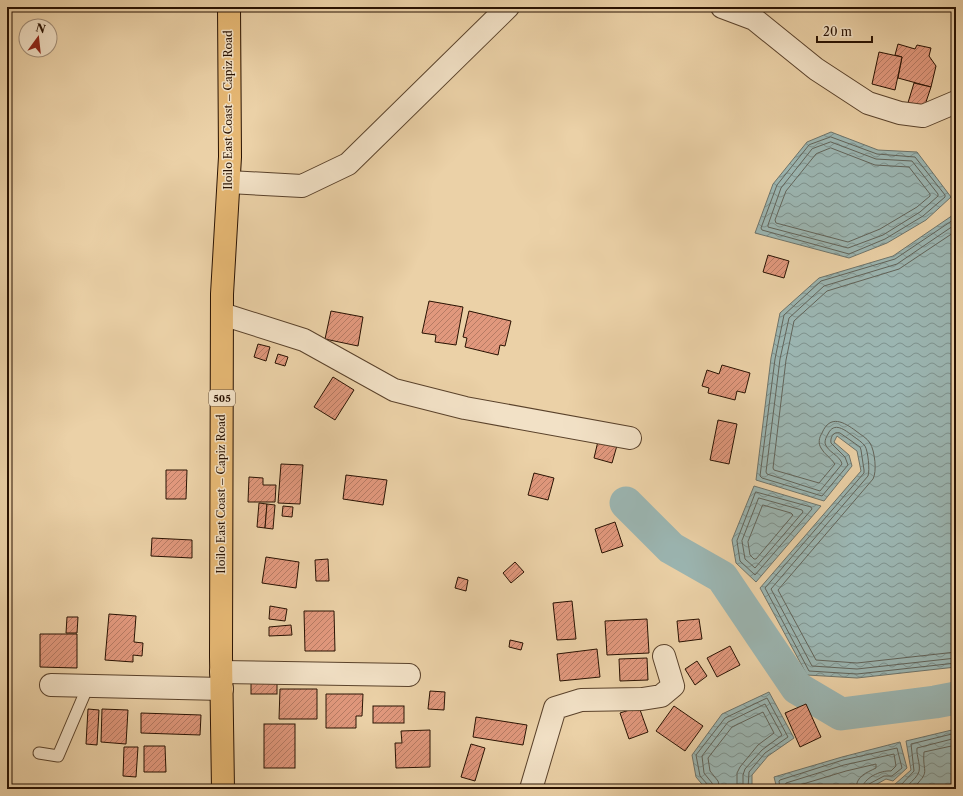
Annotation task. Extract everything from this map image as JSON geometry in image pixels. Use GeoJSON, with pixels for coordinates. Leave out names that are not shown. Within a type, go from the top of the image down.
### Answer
{"type":"FeatureCollection","features":[{"type":"Feature","properties":{"kind":"main road","name":"Iloilo East Coast – Capiz Road"},"geometry":{"type":"LineString","coordinates":[[223,789],[221,680],[222,314],[230,158],[229,7]]}},
{"type":"Feature","properties":{"kind":"street"},"geometry":{"type":"LineString","coordinates":[[229,182],[302,186],[348,164],[508,7]]}},
{"type":"Feature","properties":{"kind":"street"},"geometry":{"type":"LineString","coordinates":[[722,7],[754,19],[816,69],[868,103],[900,113],[923,116],[956,102]]}},
{"type":"Feature","properties":{"kind":"street"},"geometry":{"type":"LineString","coordinates":[[222,314],[304,340],[394,390],[465,408],[630,438]]}},
{"type":"Feature","properties":{"kind":"street"},"geometry":{"type":"LineString","coordinates":[[531,789],[555,708],[581,700],[642,699],[661,696],[673,686],[664,656]]}},
{"type":"Feature","properties":{"kind":"street"},"geometry":{"type":"LineString","coordinates":[[51,685],[88,686],[409,674]]}},
{"type":"Feature","properties":{"kind":"lane"},"geometry":{"type":"LineString","coordinates":[[39,754],[58,756],[88,686]]}},
{"type":"Feature","properties":{"kind":"water"},"geometry":{"type":"Polygon","coordinates":[[[831,132],[878,150],[917,152],[951,197],[926,220],[887,243],[849,258],[755,233],[773,184],[807,142],[831,132]]]}},
{"type":"Feature","properties":{"kind":"water"},"geometry":{"type":"Polygon","coordinates":[[[956,213],[956,667],[857,678],[807,675],[760,588],[861,471],[857,451],[837,436],[834,442],[849,455],[852,466],[824,501],[756,480],[771,358],[780,313],[819,278],[893,256],[956,213]]]}},
{"type":"Feature","properties":{"kind":"water"},"geometry":{"type":"Polygon","coordinates":[[[754,486],[821,506],[756,582],[736,563],[732,540],[754,486]]]}},
{"type":"Feature","properties":{"kind":"water"},"geometry":{"type":"Polygon","coordinates":[[[769,692],[794,738],[768,756],[752,775],[752,789],[706,789],[696,777],[692,755],[722,714],[769,692]]]}},
{"type":"Feature","properties":{"kind":"water"},"geometry":{"type":"Polygon","coordinates":[[[956,729],[956,789],[898,789],[894,785],[911,770],[906,741],[956,729]]]}},
{"type":"Feature","properties":{"kind":"water"},"geometry":{"type":"Polygon","coordinates":[[[900,742],[907,768],[893,781],[886,779],[868,789],[777,789],[774,777],[900,742]]]}},
{"type":"Feature","properties":{"kind":"building"},"geometry":{"type":"Polygon","coordinates":[[[898,44],[915,49],[917,45],[931,48],[929,56],[936,66],[931,87],[898,78],[902,57],[895,55],[898,44]]]}},
{"type":"Feature","properties":{"kind":"building"},"geometry":{"type":"Polygon","coordinates":[[[879,52],[902,57],[895,90],[872,84],[879,52]]]}},
{"type":"Feature","properties":{"kind":"building"},"geometry":{"type":"Polygon","coordinates":[[[914,83],[931,87],[923,111],[907,106],[914,83]]]}},
{"type":"Feature","properties":{"kind":"building"},"geometry":{"type":"Polygon","coordinates":[[[768,255],[789,261],[784,278],[763,272],[768,255]]]}},
{"type":"Feature","properties":{"kind":"building"},"geometry":{"type":"Polygon","coordinates":[[[429,301],[463,307],[456,345],[435,342],[436,335],[422,333],[429,301]]]}},
{"type":"Feature","properties":{"kind":"building"},"geometry":{"type":"Polygon","coordinates":[[[331,311],[363,317],[358,346],[325,339],[331,311]]]}},
{"type":"Feature","properties":{"kind":"building"},"geometry":{"type":"Polygon","coordinates":[[[469,311],[511,321],[505,346],[500,345],[498,355],[465,347],[467,338],[463,337],[469,311]]]}},
{"type":"Feature","properties":{"kind":"building"},"geometry":{"type":"Polygon","coordinates":[[[258,344],[270,347],[266,361],[254,357],[258,344]]]}},
{"type":"Feature","properties":{"kind":"building"},"geometry":{"type":"Polygon","coordinates":[[[278,354],[288,357],[285,366],[275,363],[278,354]]]}},
{"type":"Feature","properties":{"kind":"building"},"geometry":{"type":"Polygon","coordinates":[[[722,365],[750,373],[745,393],[737,391],[735,400],[708,393],[709,388],[702,386],[707,370],[719,374],[722,365]]]}},
{"type":"Feature","properties":{"kind":"building"},"geometry":{"type":"Polygon","coordinates":[[[333,377],[354,390],[335,420],[314,407],[333,377]]]}},
{"type":"Feature","properties":{"kind":"building"},"geometry":{"type":"Polygon","coordinates":[[[718,420],[737,424],[729,464],[710,460],[718,420]]]}},
{"type":"Feature","properties":{"kind":"building"},"geometry":{"type":"Polygon","coordinates":[[[599,437],[618,442],[612,463],[594,458],[599,437]]]}},
{"type":"Feature","properties":{"kind":"building"},"geometry":{"type":"Polygon","coordinates":[[[281,464],[303,465],[300,504],[278,503],[281,464]]]}},
{"type":"Feature","properties":{"kind":"building"},"geometry":{"type":"Polygon","coordinates":[[[166,470],[187,470],[186,499],[166,499],[166,470]]]}},
{"type":"Feature","properties":{"kind":"building"},"geometry":{"type":"Polygon","coordinates":[[[534,473],[554,478],[548,500],[528,495],[534,473]]]}},
{"type":"Feature","properties":{"kind":"building"},"geometry":{"type":"Polygon","coordinates":[[[346,475],[387,480],[383,505],[343,499],[346,475]]]}},
{"type":"Feature","properties":{"kind":"building"},"geometry":{"type":"Polygon","coordinates":[[[249,477],[263,478],[263,485],[276,485],[275,502],[248,502],[249,477]]]}},
{"type":"Feature","properties":{"kind":"building"},"geometry":{"type":"Polygon","coordinates":[[[259,503],[267,504],[265,528],[257,527],[259,503]]]}},
{"type":"Feature","properties":{"kind":"building"},"geometry":{"type":"Polygon","coordinates":[[[267,504],[275,505],[273,529],[265,528],[267,504]]]}},
{"type":"Feature","properties":{"kind":"building"},"geometry":{"type":"Polygon","coordinates":[[[283,506],[293,507],[292,517],[282,516],[283,506]]]}},
{"type":"Feature","properties":{"kind":"building"},"geometry":{"type":"Polygon","coordinates":[[[615,522],[623,546],[602,553],[595,529],[615,522]]]}},
{"type":"Feature","properties":{"kind":"building"},"geometry":{"type":"Polygon","coordinates":[[[152,538],[192,540],[192,558],[151,556],[152,538]]]}},
{"type":"Feature","properties":{"kind":"building"},"geometry":{"type":"Polygon","coordinates":[[[266,557],[299,562],[296,588],[262,583],[266,557]]]}},
{"type":"Feature","properties":{"kind":"building"},"geometry":{"type":"Polygon","coordinates":[[[328,559],[329,581],[316,581],[315,560],[328,559]]]}},
{"type":"Feature","properties":{"kind":"building"},"geometry":{"type":"Polygon","coordinates":[[[515,562],[524,572],[511,583],[503,573],[515,562]]]}},
{"type":"Feature","properties":{"kind":"building"},"geometry":{"type":"Polygon","coordinates":[[[458,577],[468,580],[466,591],[455,588],[458,577]]]}},
{"type":"Feature","properties":{"kind":"building"},"geometry":{"type":"Polygon","coordinates":[[[572,601],[576,639],[557,640],[553,603],[572,601]]]}},
{"type":"Feature","properties":{"kind":"building"},"geometry":{"type":"Polygon","coordinates":[[[270,606],[287,609],[285,621],[269,619],[270,606]]]}},
{"type":"Feature","properties":{"kind":"building"},"geometry":{"type":"Polygon","coordinates":[[[304,611],[334,611],[335,651],[305,651],[304,611]]]}},
{"type":"Feature","properties":{"kind":"building"},"geometry":{"type":"Polygon","coordinates":[[[109,614],[136,616],[134,642],[143,643],[142,656],[133,655],[133,662],[105,660],[109,614]]]}},
{"type":"Feature","properties":{"kind":"building"},"geometry":{"type":"Polygon","coordinates":[[[67,617],[78,617],[77,633],[66,633],[67,617]]]}},
{"type":"Feature","properties":{"kind":"building"},"geometry":{"type":"Polygon","coordinates":[[[647,619],[649,653],[607,655],[605,621],[647,619]]]}},
{"type":"Feature","properties":{"kind":"building"},"geometry":{"type":"Polygon","coordinates":[[[699,619],[702,639],[679,642],[677,621],[699,619]]]}},
{"type":"Feature","properties":{"kind":"building"},"geometry":{"type":"Polygon","coordinates":[[[291,625],[292,635],[269,636],[269,627],[291,625]]]}},
{"type":"Feature","properties":{"kind":"building"},"geometry":{"type":"Polygon","coordinates":[[[40,634],[77,634],[77,668],[40,667],[40,634]]]}},
{"type":"Feature","properties":{"kind":"building"},"geometry":{"type":"Polygon","coordinates":[[[510,640],[523,643],[521,650],[509,647],[510,640]]]}},
{"type":"Feature","properties":{"kind":"building"},"geometry":{"type":"Polygon","coordinates":[[[730,646],[740,665],[717,677],[707,658],[730,646]]]}},
{"type":"Feature","properties":{"kind":"building"},"geometry":{"type":"Polygon","coordinates":[[[597,649],[600,677],[560,681],[557,654],[597,649]]]}},
{"type":"Feature","properties":{"kind":"building"},"geometry":{"type":"Polygon","coordinates":[[[647,658],[648,680],[620,681],[619,659],[647,658]]]}},
{"type":"Feature","properties":{"kind":"building"},"geometry":{"type":"Polygon","coordinates":[[[697,661],[707,676],[695,685],[685,669],[697,661]]]}},
{"type":"Feature","properties":{"kind":"building"},"geometry":{"type":"Polygon","coordinates":[[[251,682],[277,682],[277,694],[251,694],[251,682]]]}},
{"type":"Feature","properties":{"kind":"building"},"geometry":{"type":"Polygon","coordinates":[[[280,689],[317,689],[317,719],[279,719],[280,689]]]}},
{"type":"Feature","properties":{"kind":"building"},"geometry":{"type":"Polygon","coordinates":[[[430,691],[445,692],[444,710],[428,709],[430,691]]]}},
{"type":"Feature","properties":{"kind":"building"},"geometry":{"type":"Polygon","coordinates":[[[326,694],[363,694],[362,716],[356,716],[356,728],[326,728],[326,694]]]}},
{"type":"Feature","properties":{"kind":"building"},"geometry":{"type":"Polygon","coordinates":[[[806,704],[821,737],[800,747],[785,713],[806,704]]]}},
{"type":"Feature","properties":{"kind":"building"},"geometry":{"type":"Polygon","coordinates":[[[373,706],[404,706],[404,723],[373,723],[373,706]]]}},
{"type":"Feature","properties":{"kind":"building"},"geometry":{"type":"Polygon","coordinates":[[[674,706],[703,726],[685,751],[656,731],[674,706]]]}},
{"type":"Feature","properties":{"kind":"building"},"geometry":{"type":"Polygon","coordinates":[[[639,707],[648,732],[629,739],[620,713],[639,707]]]}},
{"type":"Feature","properties":{"kind":"building"},"geometry":{"type":"Polygon","coordinates":[[[88,709],[99,710],[97,745],[86,744],[88,709]]]}},
{"type":"Feature","properties":{"kind":"building"},"geometry":{"type":"Polygon","coordinates":[[[102,709],[128,710],[126,744],[101,742],[102,709]]]}},
{"type":"Feature","properties":{"kind":"building"},"geometry":{"type":"Polygon","coordinates":[[[141,713],[201,715],[200,735],[141,733],[141,713]]]}},
{"type":"Feature","properties":{"kind":"building"},"geometry":{"type":"Polygon","coordinates":[[[476,717],[527,725],[523,745],[473,737],[476,717]]]}},
{"type":"Feature","properties":{"kind":"building"},"geometry":{"type":"Polygon","coordinates":[[[264,724],[295,724],[295,768],[264,768],[264,724]]]}},
{"type":"Feature","properties":{"kind":"building"},"geometry":{"type":"Polygon","coordinates":[[[430,730],[430,767],[396,768],[395,743],[402,743],[401,731],[430,730]]]}},
{"type":"Feature","properties":{"kind":"building"},"geometry":{"type":"Polygon","coordinates":[[[471,744],[485,748],[475,781],[461,777],[471,744]]]}},
{"type":"Feature","properties":{"kind":"building"},"geometry":{"type":"Polygon","coordinates":[[[144,746],[165,746],[166,772],[144,772],[144,746]]]}},
{"type":"Feature","properties":{"kind":"building"},"geometry":{"type":"Polygon","coordinates":[[[124,747],[138,747],[136,777],[123,776],[124,747]]]}},
{"type":"Feature","properties":{"kind":"waterway"},"geometry":{"type":"LineString","coordinates":[[626,503],[671,548],[722,577],[797,688],[841,714],[956,698]]}}]}
